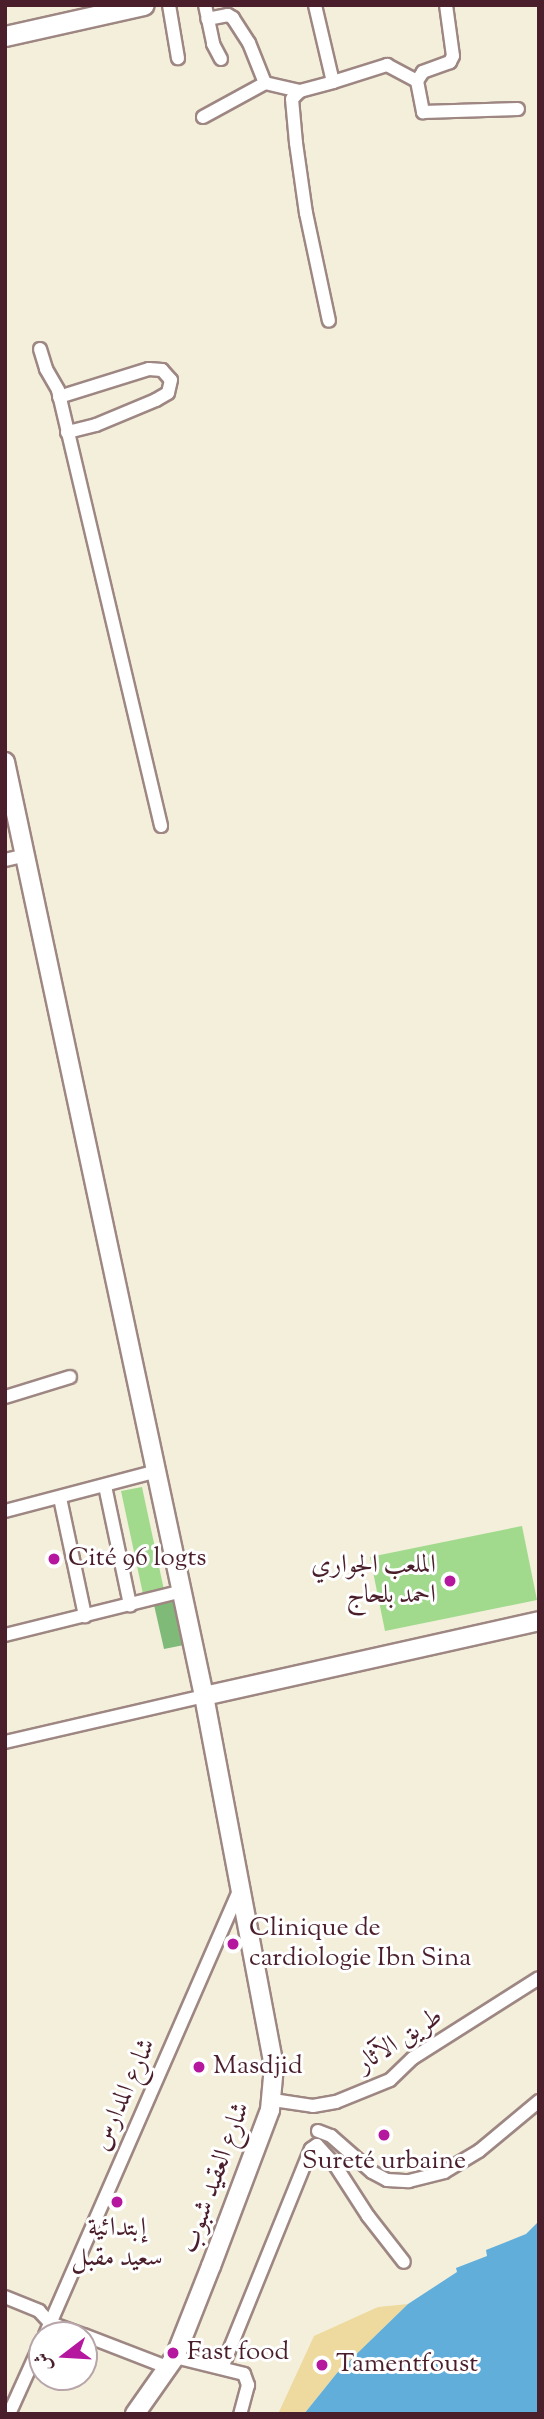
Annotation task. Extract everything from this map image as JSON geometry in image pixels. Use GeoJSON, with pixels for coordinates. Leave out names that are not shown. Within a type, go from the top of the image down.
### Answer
{"type":"FeatureCollection","features":[{"type":"Feature","properties":{"kind":"main road"},"geometry":{"type":"LineString","coordinates":[[5,36],[144,5]]}},
{"type":"Feature","properties":{"kind":"main road","name":"شارع العقيد شبوب"},"geometry":{"type":"LineString","coordinates":[[5,762],[183,1591],[274,2066],[273,2100],[171,2362],[135,2414]]}},
{"type":"Feature","properties":{"kind":"main road"},"geometry":{"type":"LineString","coordinates":[[204,1696],[539,1621]]}},
{"type":"Feature","properties":{"kind":"street"},"geometry":{"type":"LineString","coordinates":[[169,5],[178,58]]}},
{"type":"Feature","properties":{"kind":"street"},"geometry":{"type":"LineString","coordinates":[[205,5],[221,59]]}},
{"type":"Feature","properties":{"kind":"street"},"geometry":{"type":"LineString","coordinates":[[315,5],[333,82]]}},
{"type":"Feature","properties":{"kind":"street"},"geometry":{"type":"LineString","coordinates":[[446,5],[453,56],[450,62],[423,72],[417,80],[421,107],[428,113],[518,109]]}},
{"type":"Feature","properties":{"kind":"street"},"geometry":{"type":"LineString","coordinates":[[207,19],[228,15],[233,18],[249,43],[265,83]]}},
{"type":"Feature","properties":{"kind":"street"},"geometry":{"type":"LineString","coordinates":[[203,117],[265,83],[300,91],[387,65],[417,80]]}},
{"type":"Feature","properties":{"kind":"street"},"geometry":{"type":"LineString","coordinates":[[300,91],[292,99],[296,143],[306,213],[329,321]]}},
{"type":"Feature","properties":{"kind":"street"},"geometry":{"type":"LineString","coordinates":[[40,349],[59,397],[68,432],[161,826]]}},
{"type":"Feature","properties":{"kind":"street"},"geometry":{"type":"LineString","coordinates":[[59,397],[149,369],[162,370],[171,380],[168,393],[156,400],[96,425],[68,432]]}},
{"type":"Feature","properties":{"kind":"street"},"geometry":{"type":"LineString","coordinates":[[5,860],[26,855]]}},
{"type":"Feature","properties":{"kind":"street"},"geometry":{"type":"LineString","coordinates":[[5,1397],[70,1377]]}},
{"type":"Feature","properties":{"kind":"street"},"geometry":{"type":"LineString","coordinates":[[5,1511],[158,1471]]}},
{"type":"Feature","properties":{"kind":"street"},"geometry":{"type":"LineString","coordinates":[[105,1486],[130,1605]]}},
{"type":"Feature","properties":{"kind":"street"},"geometry":{"type":"LineString","coordinates":[[60,1498],[85,1616]]}},
{"type":"Feature","properties":{"kind":"street"},"geometry":{"type":"LineString","coordinates":[[6,1633],[183,1591]]}},
{"type":"Feature","properties":{"kind":"street"},"geometry":{"type":"LineString","coordinates":[[5,1742],[204,1696]]}},
{"type":"Feature","properties":{"kind":"street","name":"شارع المدارس"},"geometry":{"type":"LineString","coordinates":[[51,2321],[241,1886]]}},
{"type":"Feature","properties":{"kind":"street","name":"طريق الآثار"},"geometry":{"type":"LineString","coordinates":[[273,2100],[313,2106],[336,2102],[390,2080],[412,2058],[539,1978]]}},
{"type":"Feature","properties":{"kind":"street"},"geometry":{"type":"LineString","coordinates":[[313,2106],[325,2134],[372,2172],[387,2180],[409,2181],[444,2172],[479,2151],[539,2101]]}},
{"type":"Feature","properties":{"kind":"street"},"geometry":{"type":"LineString","coordinates":[[222,2368],[311,2149],[325,2134]]}},
{"type":"Feature","properties":{"kind":"street"},"geometry":{"type":"LineString","coordinates":[[317,2145],[335,2165],[368,2216],[404,2262]]}},
{"type":"Feature","properties":{"kind":"street"},"geometry":{"type":"LineString","coordinates":[[5,2297],[39,2311],[43,2321]]}},
{"type":"Feature","properties":{"kind":"street"},"geometry":{"type":"LineString","coordinates":[[98,2340],[171,2362],[222,2368],[244,2374],[248,2385],[240,2414]]}},
{"type":"Feature","properties":{"kind":"street"},"geometry":{"type":"LineString","coordinates":[[9,2411],[28,2371]]}},
{"type":"Feature","properties":{"kind":"green space"},"geometry":{"type":"Polygon","coordinates":[[[142,1487],[164,1590],[143,1594],[121,1491],[142,1487]]]}},
{"type":"Feature","properties":{"kind":"green space"},"geometry":{"type":"Polygon","coordinates":[[[522,1526],[537,1600],[385,1631],[370,1557],[522,1526]]]}},
{"type":"Feature","properties":{"kind":"green space"},"geometry":{"type":"Polygon","coordinates":[[[174,1601],[184,1645],[164,1649],[154,1605],[174,1601]]]}},
{"type":"Feature","properties":{"kind":"sand","name":"Tamentfoust"},"geometry":{"type":"Polygon","coordinates":[[[408,2304],[337,2373],[304,2414],[278,2414],[314,2336],[378,2307],[408,2304]]]}},
{"type":"Feature","properties":{"kind":"water"},"geometry":{"type":"Polygon","coordinates":[[[539,2221],[539,2414],[304,2414],[337,2373],[408,2304],[457,2272],[456,2268],[487,2256],[486,2250],[526,2234],[539,2221]]]}},
{"type":"Feature","properties":{"kind":"place","name":"Cité 96 logts"},"geometry":{"type":"Point","coordinates":[54,1559]}},
{"type":"Feature","properties":{"kind":"place","name":"الملعب الجواري احمد بلحاج"},"geometry":{"type":"Point","coordinates":[450,1581]}},
{"type":"Feature","properties":{"kind":"place","name":"Clinique de cardiologie Ibn Sina"},"geometry":{"type":"Point","coordinates":[233,1944]}},
{"type":"Feature","properties":{"kind":"place","name":"Masdjid"},"geometry":{"type":"Point","coordinates":[199,2067]}},
{"type":"Feature","properties":{"kind":"place","name":"Sureté urbaine"},"geometry":{"type":"Point","coordinates":[384,2135]}},
{"type":"Feature","properties":{"kind":"place","name":"إبتدائية سعيد مقبل"},"geometry":{"type":"Point","coordinates":[117,2202]}},
{"type":"Feature","properties":{"kind":"place","name":"Fast food"},"geometry":{"type":"Point","coordinates":[173,2353]}},
{"type":"Feature","properties":{"kind":"place","name":"Tamentfoust"},"geometry":{"type":"Point","coordinates":[322,2365]}}]}
